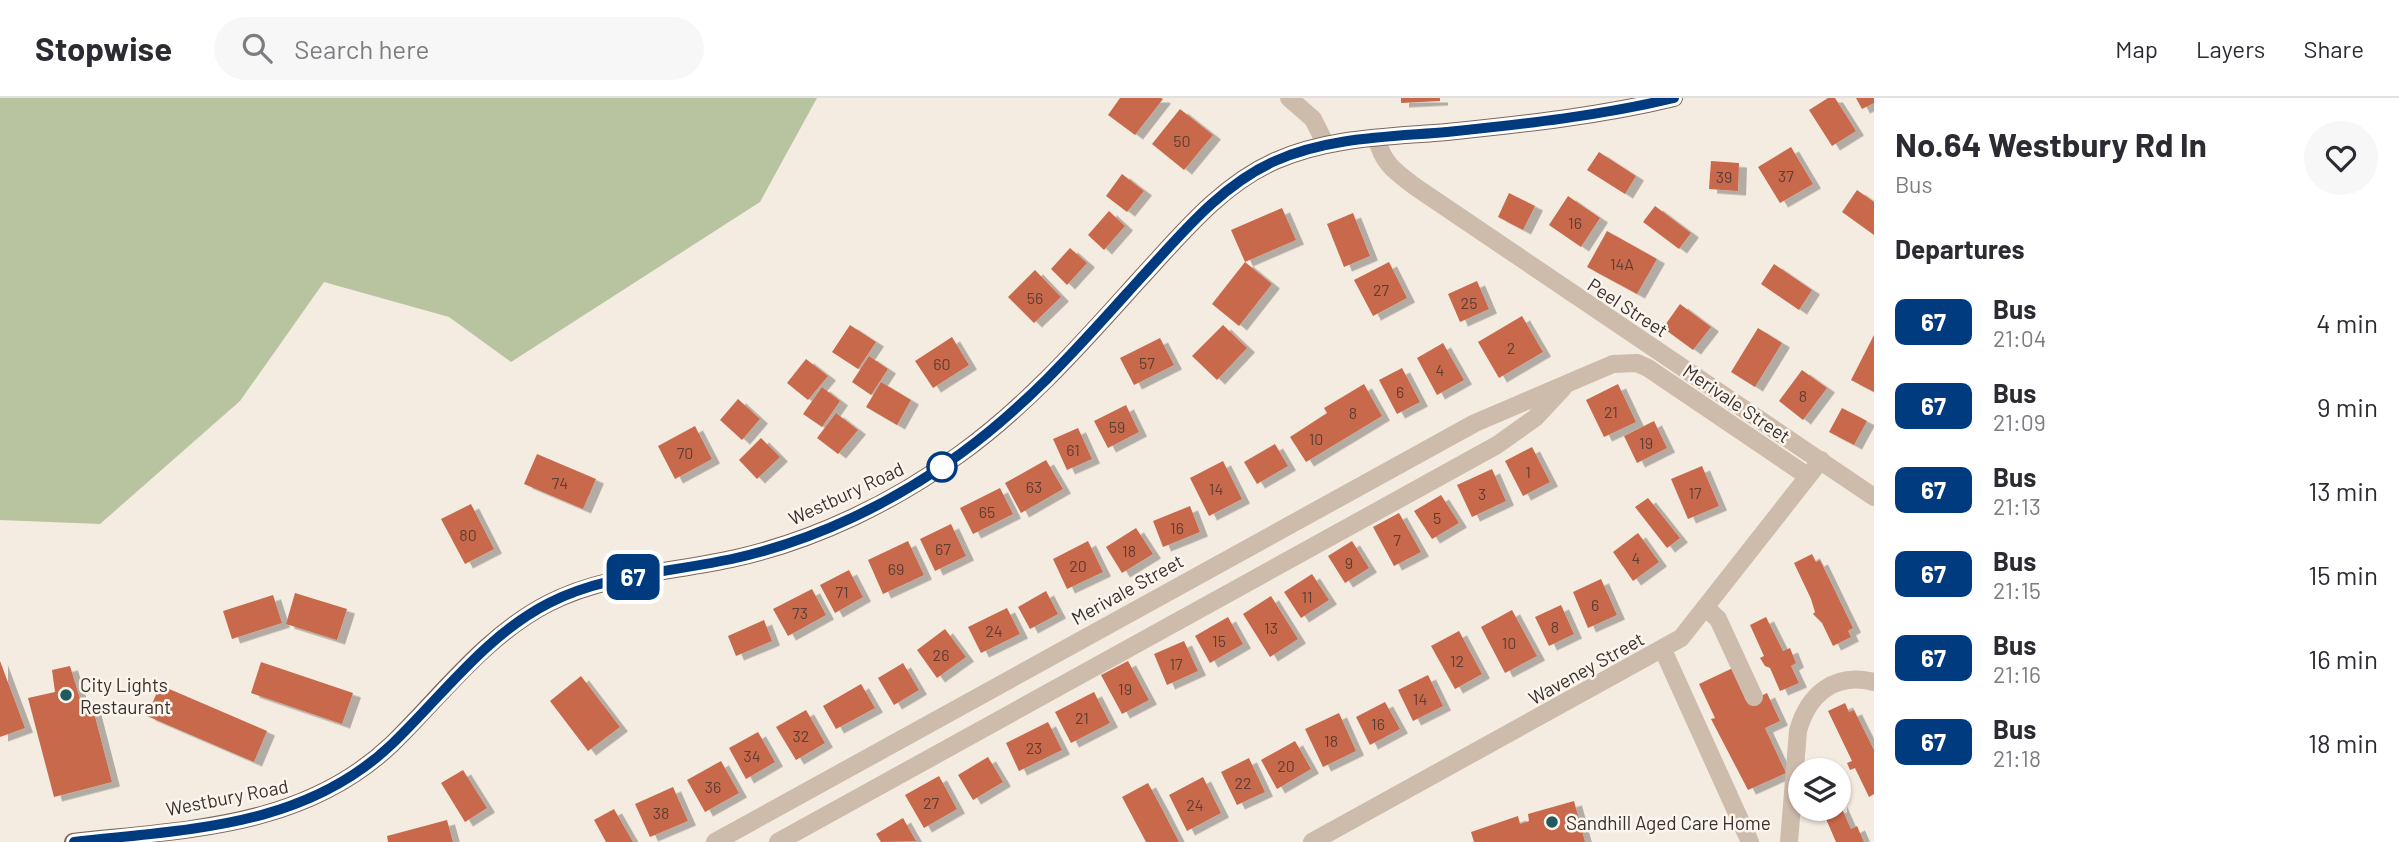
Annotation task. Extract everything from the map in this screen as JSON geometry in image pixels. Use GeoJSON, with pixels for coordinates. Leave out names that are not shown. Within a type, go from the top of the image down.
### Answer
{"type":"FeatureCollection","features":[{"type":"Feature","properties":{"kind":"main road","name":"Westbury Road"},"geometry":{"type":"LineString","coordinates":[[74,842],[228,822],[295,807],[321,795],[366,767],[487,648],[545,604],[598,585],[739,558],[789,543],[844,521],[908,488],[960,454],[1036,393],[1190,225],[1228,191],[1276,160],[1325,144],[1552,120],[1674,98]]}},
{"type":"Feature","properties":{"kind":"street"},"geometry":{"type":"LineString","coordinates":[[1289,98],[1312,119],[1325,144]]}},
{"type":"Feature","properties":{"kind":"street","name":"Peel Street"},"geometry":{"type":"LineString","coordinates":[[1377,138],[1382,159],[1417,188],[1535,271],[1821,460],[1872,490]]}},
{"type":"Feature","properties":{"kind":"street","name":"Merivale Street"},"geometry":{"type":"LineString","coordinates":[[715,842],[1475,423],[1613,363],[1637,363],[1806,475]]}},
{"type":"Feature","properties":{"kind":"street","name":"Merivale Street"},"geometry":{"type":"LineString","coordinates":[[778,842],[1497,445],[1535,418],[1566,385]]}},
{"type":"Feature","properties":{"kind":"street","name":"Waveney Street"},"geometry":{"type":"LineString","coordinates":[[1317,841],[1681,638],[1806,475],[1821,460]]}},
{"type":"Feature","properties":{"kind":"street"},"geometry":{"type":"LineString","coordinates":[[1706,608],[1718,619],[1754,696]]}},
{"type":"Feature","properties":{"kind":"street"},"geometry":{"type":"LineString","coordinates":[[1663,650],[1750,842]]}},
{"type":"Feature","properties":{"kind":"street"},"geometry":{"type":"LineString","coordinates":[[1789,842],[1798,731],[1802,715],[1820,692],[1836,681],[1856,678],[1874,682]]}},
{"type":"Feature","properties":{"kind":"green space"},"geometry":{"type":"Polygon","coordinates":[[[0,98],[817,98],[760,202],[511,362],[449,317],[324,282],[240,401],[100,524],[0,520],[0,98]]]}},
{"type":"Feature","properties":{"kind":"building"},"geometry":{"type":"Polygon","coordinates":[[[1120,98],[1163,99],[1135,135],[1108,115],[1120,98]]]}},
{"type":"Feature","properties":{"kind":"building"},"geometry":{"type":"Polygon","coordinates":[[[1401,98],[1440,98],[1440,101],[1401,103],[1401,98]]]}},
{"type":"Feature","properties":{"kind":"building"},"geometry":{"type":"Polygon","coordinates":[[[1828,98],[1835,98],[1856,131],[1832,146],[1809,110],[1828,98]]]}},
{"type":"Feature","properties":{"kind":"building"},"geometry":{"type":"Polygon","coordinates":[[[1856,98],[1874,98],[1874,103],[1862,109],[1856,98]]]}},
{"type":"Feature","properties":{"kind":"building"},"geometry":{"type":"Polygon","coordinates":[[[1180,109],[1213,135],[1184,170],[1152,144],[1180,109]]]}},
{"type":"Feature","properties":{"kind":"building"},"geometry":{"type":"Polygon","coordinates":[[[1791,147],[1813,184],[1780,203],[1758,167],[1791,147]]]}},
{"type":"Feature","properties":{"kind":"building"},"geometry":{"type":"Polygon","coordinates":[[[1599,152],[1636,176],[1625,194],[1587,170],[1599,152]]]}},
{"type":"Feature","properties":{"kind":"building"},"geometry":{"type":"Polygon","coordinates":[[[1711,161],[1739,163],[1738,191],[1709,189],[1711,161]]]}},
{"type":"Feature","properties":{"kind":"building"},"geometry":{"type":"Polygon","coordinates":[[[1122,174],[1144,191],[1127,212],[1106,196],[1122,174]]]}},
{"type":"Feature","properties":{"kind":"building"},"geometry":{"type":"Polygon","coordinates":[[[1857,190],[1874,202],[1874,235],[1842,212],[1857,190]]]}},
{"type":"Feature","properties":{"kind":"building"},"geometry":{"type":"Polygon","coordinates":[[[1509,193],[1535,206],[1523,230],[1498,217],[1509,193]]]}},
{"type":"Feature","properties":{"kind":"building"},"geometry":{"type":"Polygon","coordinates":[[[1568,196],[1600,218],[1581,247],[1549,225],[1568,196]]]}},
{"type":"Feature","properties":{"kind":"building"},"geometry":{"type":"Polygon","coordinates":[[[1655,206],[1691,233],[1679,249],[1643,222],[1655,206]]]}},
{"type":"Feature","properties":{"kind":"building"},"geometry":{"type":"Polygon","coordinates":[[[1282,208],[1296,240],[1245,262],[1231,230],[1282,208]]]}},
{"type":"Feature","properties":{"kind":"building"},"geometry":{"type":"Polygon","coordinates":[[[1109,211],[1125,226],[1104,250],[1088,235],[1109,211]]]}},
{"type":"Feature","properties":{"kind":"building"},"geometry":{"type":"Polygon","coordinates":[[[1353,213],[1370,256],[1344,267],[1327,224],[1353,213]]]}},
{"type":"Feature","properties":{"kind":"building"},"geometry":{"type":"Polygon","coordinates":[[[1607,231],[1657,259],[1637,294],[1587,267],[1607,231]]]}},
{"type":"Feature","properties":{"kind":"building"},"geometry":{"type":"Polygon","coordinates":[[[1070,248],[1087,263],[1067,285],[1051,269],[1070,248]]]}},
{"type":"Feature","properties":{"kind":"building"},"geometry":{"type":"Polygon","coordinates":[[[1245,262],[1272,284],[1239,326],[1212,304],[1245,262]]]}},
{"type":"Feature","properties":{"kind":"building"},"geometry":{"type":"Polygon","coordinates":[[[1389,262],[1407,298],[1373,316],[1354,280],[1389,262]]]}},
{"type":"Feature","properties":{"kind":"building"},"geometry":{"type":"Polygon","coordinates":[[[1774,264],[1812,290],[1799,310],[1761,284],[1774,264]]]}},
{"type":"Feature","properties":{"kind":"building"},"geometry":{"type":"Polygon","coordinates":[[[1035,270],[1061,297],[1034,323],[1008,297],[1035,270]]]}},
{"type":"Feature","properties":{"kind":"building"},"geometry":{"type":"Polygon","coordinates":[[[1477,281],[1489,309],[1460,322],[1448,294],[1477,281]]]}},
{"type":"Feature","properties":{"kind":"building"},"geometry":{"type":"Polygon","coordinates":[[[1680,304],[1711,327],[1693,350],[1663,328],[1680,304]]]}},
{"type":"Feature","properties":{"kind":"building"},"geometry":{"type":"Polygon","coordinates":[[[1522,316],[1543,352],[1499,378],[1478,342],[1522,316]]]}},
{"type":"Feature","properties":{"kind":"building"},"geometry":{"type":"Polygon","coordinates":[[[850,325],[876,342],[858,369],[832,352],[850,325]]]}},
{"type":"Feature","properties":{"kind":"building"},"geometry":{"type":"Polygon","coordinates":[[[1223,325],[1247,348],[1217,380],[1192,356],[1223,325]]]}},
{"type":"Feature","properties":{"kind":"building"},"geometry":{"type":"Polygon","coordinates":[[[1758,328],[1782,343],[1755,387],[1731,372],[1758,328]]]}},
{"type":"Feature","properties":{"kind":"building"},"geometry":{"type":"Polygon","coordinates":[[[1874,335],[1874,392],[1851,380],[1874,335]]]}},
{"type":"Feature","properties":{"kind":"building"},"geometry":{"type":"Polygon","coordinates":[[[952,337],[969,365],[933,388],[915,361],[952,337]]]}},
{"type":"Feature","properties":{"kind":"building"},"geometry":{"type":"Polygon","coordinates":[[[1160,338],[1174,365],[1134,385],[1120,358],[1160,338]]]}},
{"type":"Feature","properties":{"kind":"building"},"geometry":{"type":"Polygon","coordinates":[[[1443,343],[1464,380],[1437,395],[1417,358],[1443,343]]]}},
{"type":"Feature","properties":{"kind":"building"},"geometry":{"type":"Polygon","coordinates":[[[869,356],[888,369],[871,395],[852,382],[869,356]]]}},
{"type":"Feature","properties":{"kind":"building"},"geometry":{"type":"Polygon","coordinates":[[[806,359],[828,376],[808,400],[787,383],[806,359]]]}},
{"type":"Feature","properties":{"kind":"building"},"geometry":{"type":"Polygon","coordinates":[[[1402,368],[1420,402],[1397,414],[1379,380],[1402,368]]]}},
{"type":"Feature","properties":{"kind":"building"},"geometry":{"type":"Polygon","coordinates":[[[1802,370],[1827,388],[1803,420],[1779,401],[1802,370]]]}},
{"type":"Feature","properties":{"kind":"building"},"geometry":{"type":"Polygon","coordinates":[[[881,382],[911,400],[897,425],[866,407],[881,382]]]}},
{"type":"Feature","properties":{"kind":"building"},"geometry":{"type":"Polygon","coordinates":[[[1364,384],[1382,416],[1306,462],[1290,437],[1327,413],[1324,408],[1364,384]]]}},
{"type":"Feature","properties":{"kind":"building"},"geometry":{"type":"Polygon","coordinates":[[[1618,384],[1636,422],[1604,437],[1586,400],[1618,384]]]}},
{"type":"Feature","properties":{"kind":"building"},"geometry":{"type":"Polygon","coordinates":[[[822,387],[840,401],[822,427],[803,414],[822,387]]]}},
{"type":"Feature","properties":{"kind":"building"},"geometry":{"type":"Polygon","coordinates":[[[738,399],[760,419],[742,440],[720,420],[738,399]]]}},
{"type":"Feature","properties":{"kind":"building"},"geometry":{"type":"Polygon","coordinates":[[[1126,405],[1139,432],[1108,448],[1094,421],[1126,405]]]}},
{"type":"Feature","properties":{"kind":"building"},"geometry":{"type":"Polygon","coordinates":[[[1842,408],[1867,421],[1854,445],[1829,432],[1842,408]]]}},
{"type":"Feature","properties":{"kind":"building"},"geometry":{"type":"Polygon","coordinates":[[[836,413],[858,430],[838,454],[817,438],[836,413]]]}},
{"type":"Feature","properties":{"kind":"building"},"geometry":{"type":"Polygon","coordinates":[[[1654,421],[1667,448],[1637,463],[1624,436],[1654,421]]]}},
{"type":"Feature","properties":{"kind":"building"},"geometry":{"type":"Polygon","coordinates":[[[695,426],[712,459],[675,479],[658,446],[695,426]]]}},
{"type":"Feature","properties":{"kind":"building"},"geometry":{"type":"Polygon","coordinates":[[[1078,428],[1092,459],[1067,470],[1053,439],[1078,428]]]}},
{"type":"Feature","properties":{"kind":"building"},"geometry":{"type":"Polygon","coordinates":[[[761,438],[780,457],[757,479],[739,460],[761,438]]]}},
{"type":"Feature","properties":{"kind":"building"},"geometry":{"type":"Polygon","coordinates":[[[1275,444],[1288,466],[1257,484],[1244,462],[1275,444]]]}},
{"type":"Feature","properties":{"kind":"building"},"geometry":{"type":"Polygon","coordinates":[[[1532,447],[1550,482],[1523,496],[1505,461],[1532,447]]]}},
{"type":"Feature","properties":{"kind":"building"},"geometry":{"type":"Polygon","coordinates":[[[537,454],[596,479],[583,509],[524,484],[537,454]]]}},
{"type":"Feature","properties":{"kind":"building"},"geometry":{"type":"Polygon","coordinates":[[[1046,460],[1063,489],[1021,513],[1005,483],[1046,460]]]}},
{"type":"Feature","properties":{"kind":"building"},"geometry":{"type":"Polygon","coordinates":[[[1223,461],[1242,499],[1209,516],[1190,478],[1223,461]]]}},
{"type":"Feature","properties":{"kind":"building"},"geometry":{"type":"Polygon","coordinates":[[[1702,466],[1719,506],[1688,519],[1671,479],[1702,466]]]}},
{"type":"Feature","properties":{"kind":"building"},"geometry":{"type":"Polygon","coordinates":[[[1492,469],[1506,501],[1472,517],[1457,485],[1492,469]]]}},
{"type":"Feature","properties":{"kind":"building"},"geometry":{"type":"Polygon","coordinates":[[[1000,488],[1013,514],[973,534],[960,508],[1000,488]]]}},
{"type":"Feature","properties":{"kind":"building"},"geometry":{"type":"Polygon","coordinates":[[[1441,495],[1459,523],[1432,539],[1414,511],[1441,495]]]}},
{"type":"Feature","properties":{"kind":"building"},"geometry":{"type":"Polygon","coordinates":[[[1648,498],[1680,538],[1667,548],[1635,507],[1648,498]]]}},
{"type":"Feature","properties":{"kind":"building"},"geometry":{"type":"Polygon","coordinates":[[[471,504],[494,549],[465,564],[441,519],[471,504]]]}},
{"type":"Feature","properties":{"kind":"building"},"geometry":{"type":"Polygon","coordinates":[[[1190,506],[1200,532],[1163,547],[1153,521],[1190,506]]]}},
{"type":"Feature","properties":{"kind":"building"},"geometry":{"type":"Polygon","coordinates":[[[1399,513],[1421,552],[1394,566],[1373,527],[1399,513]]]}},
{"type":"Feature","properties":{"kind":"building"},"geometry":{"type":"Polygon","coordinates":[[[951,524],[966,556],[935,571],[920,539],[951,524]]]}},
{"type":"Feature","properties":{"kind":"building"},"geometry":{"type":"Polygon","coordinates":[[[1136,528],[1153,554],[1122,573],[1106,547],[1136,528]]]}},
{"type":"Feature","properties":{"kind":"building"},"geometry":{"type":"Polygon","coordinates":[[[1638,533],[1659,562],[1633,581],[1613,552],[1638,533]]]}},
{"type":"Feature","properties":{"kind":"building"},"geometry":{"type":"Polygon","coordinates":[[[908,541],[924,575],[883,594],[868,560],[908,541]]]}},
{"type":"Feature","properties":{"kind":"building"},"geometry":{"type":"Polygon","coordinates":[[[1088,541],[1103,572],[1067,589],[1053,559],[1088,541]]]}},
{"type":"Feature","properties":{"kind":"building"},"geometry":{"type":"Polygon","coordinates":[[[1352,541],[1369,568],[1345,583],[1328,556],[1352,541]]]}},
{"type":"Feature","properties":{"kind":"building"},"geometry":{"type":"Polygon","coordinates":[[[1812,554],[1816,562],[1820,560],[1853,628],[1848,631],[1851,637],[1833,646],[1822,623],[1813,614],[1815,612],[1811,599],[1794,563],[1812,554]]]}},
{"type":"Feature","properties":{"kind":"building"},"geometry":{"type":"Polygon","coordinates":[[[849,570],[863,597],[835,613],[820,585],[849,570]]]}},
{"type":"Feature","properties":{"kind":"building"},"geometry":{"type":"Polygon","coordinates":[[[1312,574],[1329,600],[1301,618],[1284,592],[1312,574]]]}},
{"type":"Feature","properties":{"kind":"building"},"geometry":{"type":"Polygon","coordinates":[[[1601,579],[1617,615],[1588,628],[1573,592],[1601,579]]]}},
{"type":"Feature","properties":{"kind":"building"},"geometry":{"type":"Polygon","coordinates":[[[812,589],[826,615],[788,636],[773,609],[812,589]]]}},
{"type":"Feature","properties":{"kind":"building"},"geometry":{"type":"Polygon","coordinates":[[[1046,591],[1058,614],[1030,629],[1018,607],[1046,591]]]}},
{"type":"Feature","properties":{"kind":"building"},"geometry":{"type":"Polygon","coordinates":[[[295,593],[347,609],[337,640],[286,624],[295,593]]]}},
{"type":"Feature","properties":{"kind":"building"},"geometry":{"type":"Polygon","coordinates":[[[273,595],[282,623],[232,639],[223,611],[273,595]]]}},
{"type":"Feature","properties":{"kind":"building"},"geometry":{"type":"Polygon","coordinates":[[[1271,596],[1298,639],[1270,657],[1243,614],[1271,596]]]}},
{"type":"Feature","properties":{"kind":"building"},"geometry":{"type":"Polygon","coordinates":[[[1561,605],[1574,634],[1549,646],[1535,617],[1561,605]]]}},
{"type":"Feature","properties":{"kind":"building"},"geometry":{"type":"Polygon","coordinates":[[[1007,608],[1020,634],[981,653],[968,627],[1007,608]]]}},
{"type":"Feature","properties":{"kind":"building"},"geometry":{"type":"Polygon","coordinates":[[[1512,610],[1537,656],[1505,673],[1481,627],[1512,610]]]}},
{"type":"Feature","properties":{"kind":"building"},"geometry":{"type":"Polygon","coordinates":[[[1228,617],[1243,644],[1210,663],[1195,636],[1228,617]]]}},
{"type":"Feature","properties":{"kind":"building"},"geometry":{"type":"Polygon","coordinates":[[[1766,617],[1783,651],[1790,648],[1796,663],[1791,666],[1799,683],[1780,691],[1770,668],[1765,666],[1760,658],[1764,656],[1750,625],[1766,617]]]}},
{"type":"Feature","properties":{"kind":"building"},"geometry":{"type":"Polygon","coordinates":[[[764,620],[772,641],[736,656],[728,636],[764,620]]]}},
{"type":"Feature","properties":{"kind":"building"},"geometry":{"type":"Polygon","coordinates":[[[945,629],[966,657],[937,678],[917,650],[945,629]]]}},
{"type":"Feature","properties":{"kind":"building"},"geometry":{"type":"Polygon","coordinates":[[[1459,631],[1482,674],[1455,689],[1431,646],[1459,631]]]}},
{"type":"Feature","properties":{"kind":"building"},"geometry":{"type":"Polygon","coordinates":[[[1184,641],[1198,671],[1167,685],[1154,654],[1184,641]]]}},
{"type":"Feature","properties":{"kind":"building"},"geometry":{"type":"Polygon","coordinates":[[[0,661],[25,728],[0,737],[0,661]]]}},
{"type":"Feature","properties":{"kind":"building"},"geometry":{"type":"Polygon","coordinates":[[[1128,661],[1149,700],[1122,714],[1101,675],[1128,661]]]}},
{"type":"Feature","properties":{"kind":"building"},"geometry":{"type":"Polygon","coordinates":[[[261,662],[353,693],[342,724],[251,693],[261,662]]]}},
{"type":"Feature","properties":{"kind":"building"},"geometry":{"type":"Polygon","coordinates":[[[903,663],[919,690],[894,705],[878,678],[903,663]]]}},
{"type":"Feature","properties":{"kind":"building"},"geometry":{"type":"Polygon","coordinates":[[[70,666],[83,709],[92,705],[112,782],[54,797],[28,698],[55,692],[52,670],[70,666]]]}},
{"type":"Feature","properties":{"kind":"building"},"geometry":{"type":"Polygon","coordinates":[[[1737,666],[1751,701],[1767,693],[1780,721],[1765,728],[1786,773],[1748,790],[1711,719],[1715,718],[1699,684],[1737,666]]]}},
{"type":"Feature","properties":{"kind":"building"},"geometry":{"type":"Polygon","coordinates":[[[1428,675],[1443,706],[1413,721],[1398,690],[1428,675]]]}},
{"type":"Feature","properties":{"kind":"building"},"geometry":{"type":"Polygon","coordinates":[[[581,676],[620,727],[588,751],[550,701],[581,676]]]}},
{"type":"Feature","properties":{"kind":"building"},"geometry":{"type":"Polygon","coordinates":[[[861,684],[875,708],[836,729],[823,706],[861,684]]]}},
{"type":"Feature","properties":{"kind":"building"},"geometry":{"type":"Polygon","coordinates":[[[160,685],[267,731],[254,762],[147,716],[160,685]]]}},
{"type":"Feature","properties":{"kind":"building"},"geometry":{"type":"Polygon","coordinates":[[[1094,692],[1110,723],[1071,743],[1055,712],[1094,692]]]}},
{"type":"Feature","properties":{"kind":"building"},"geometry":{"type":"Polygon","coordinates":[[[1385,702],[1400,729],[1370,745],[1356,717],[1385,702]]]}},
{"type":"Feature","properties":{"kind":"building"},"geometry":{"type":"Polygon","coordinates":[[[1845,703],[1849,712],[1854,710],[1874,750],[1874,794],[1869,797],[1855,768],[1851,770],[1851,758],[1828,711],[1845,703]]]}},
{"type":"Feature","properties":{"kind":"building"},"geometry":{"type":"Polygon","coordinates":[[[806,710],[825,743],[796,760],[776,727],[806,710]]]}},
{"type":"Feature","properties":{"kind":"building"},"geometry":{"type":"Polygon","coordinates":[[[1339,713],[1356,751],[1323,767],[1305,729],[1339,713]]]}},
{"type":"Feature","properties":{"kind":"building"},"geometry":{"type":"Polygon","coordinates":[[[1048,722],[1062,750],[1019,771],[1006,743],[1048,722]]]}},
{"type":"Feature","properties":{"kind":"building"},"geometry":{"type":"Polygon","coordinates":[[[758,732],[775,762],[746,779],[729,748],[758,732]]]}},
{"type":"Feature","properties":{"kind":"building"},"geometry":{"type":"Polygon","coordinates":[[[1295,741],[1311,769],[1277,789],[1261,760],[1295,741]]]}},
{"type":"Feature","properties":{"kind":"building"},"geometry":{"type":"Polygon","coordinates":[[[988,757],[1003,782],[973,800],[958,775],[988,757]]]}},
{"type":"Feature","properties":{"kind":"building"},"geometry":{"type":"Polygon","coordinates":[[[1249,758],[1265,792],[1237,805],[1221,772],[1249,758]]]}},
{"type":"Feature","properties":{"kind":"building"},"geometry":{"type":"Polygon","coordinates":[[[721,761],[739,793],[705,812],[687,780],[721,761]]]}},
{"type":"Feature","properties":{"kind":"building"},"geometry":{"type":"Polygon","coordinates":[[[463,770],[487,808],[465,822],[441,783],[463,770]]]}},
{"type":"Feature","properties":{"kind":"building"},"geometry":{"type":"Polygon","coordinates":[[[939,776],[957,809],[924,828],[905,795],[939,776]]]}},
{"type":"Feature","properties":{"kind":"building"},"geometry":{"type":"Polygon","coordinates":[[[1203,777],[1221,813],[1187,831],[1169,795],[1203,777]]]}},
{"type":"Feature","properties":{"kind":"building"},"geometry":{"type":"Polygon","coordinates":[[[1148,783],[1179,842],[1146,842],[1122,797],[1148,783]]]}},
{"type":"Feature","properties":{"kind":"building"},"geometry":{"type":"Polygon","coordinates":[[[673,787],[688,821],[650,837],[635,804],[673,787]]]}},
{"type":"Feature","properties":{"kind":"building","name":"Sandhill Aged Care Home"},"geometry":{"type":"Polygon","coordinates":[[[1574,801],[1585,842],[1474,842],[1471,832],[1518,816],[1520,824],[1529,821],[1528,814],[1574,801]]]}},
{"type":"Feature","properties":{"kind":"building"},"geometry":{"type":"Polygon","coordinates":[[[614,809],[633,842],[606,842],[594,820],[614,809]]]}},
{"type":"Feature","properties":{"kind":"building"},"geometry":{"type":"Polygon","coordinates":[[[903,818],[916,841],[881,842],[876,834],[903,818]]]}},
{"type":"Feature","properties":{"kind":"building"},"geometry":{"type":"Polygon","coordinates":[[[447,820],[453,842],[388,842],[387,836],[447,820]]]}},
{"type":"Feature","properties":{"kind":"building"},"geometry":{"type":"Polygon","coordinates":[[[1827,821],[1847,821],[1851,829],[1857,826],[1864,842],[1836,842],[1827,821]]]}},
{"type":"Feature","properties":{"kind":"bus line","name":"67"},"geometry":{"type":"LineString","coordinates":[[74,842],[228,822],[295,807],[321,795],[366,767],[487,648],[545,604],[598,585],[739,558],[789,543],[844,521],[908,488],[960,454],[1036,393],[1190,225],[1236,184],[1276,160],[1325,144],[1552,120],[1674,98]]}},
{"type":"Feature","properties":{"kind":"place","name":"City Lights Restaurant"},"geometry":{"type":"Point","coordinates":[66,695]}},
{"type":"Feature","properties":{"kind":"place","name":"Sandhill Aged Care Home"},"geometry":{"type":"Point","coordinates":[1552,822]}}]}
